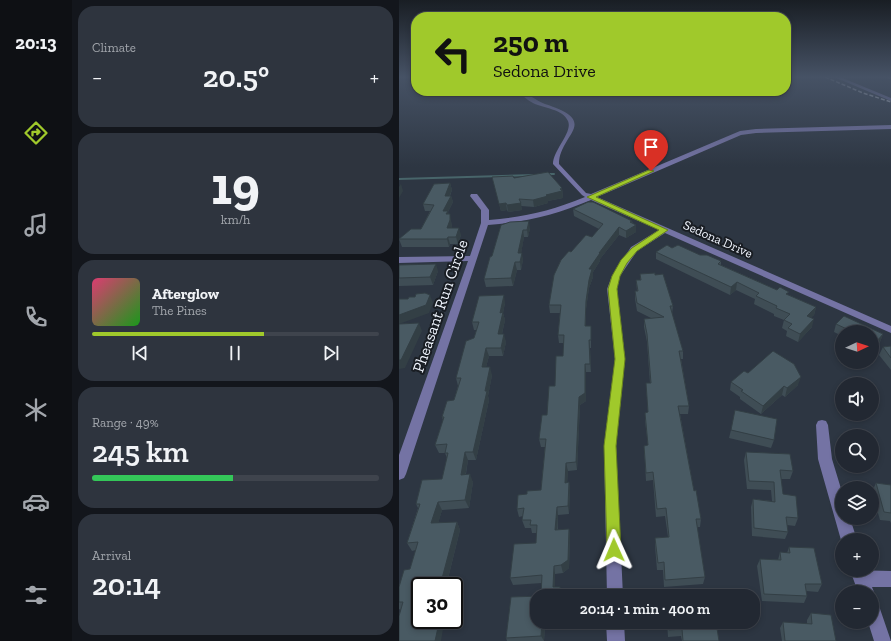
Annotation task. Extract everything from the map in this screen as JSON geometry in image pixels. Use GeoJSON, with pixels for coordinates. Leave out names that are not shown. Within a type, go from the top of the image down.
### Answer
{"type":"FeatureCollection","features":[{"type":"Feature","properties":{"kind":"street","name":"Sedona Drive"},"geometry":{"type":"LineString","coordinates":[[550,107],[565,113],[572,123],[572,129],[555,160],[556,164],[584,194],[891,330]]}},
{"type":"Feature","properties":{"kind":"street"},"geometry":{"type":"LineString","coordinates":[[485,223],[516,220],[547,214],[740,133],[755,131],[891,127]]}},
{"type":"Feature","properties":{"kind":"street","name":"Pheasant Run Circle"},"geometry":{"type":"LineString","coordinates":[[399,474],[485,223],[485,210],[474,196]]}},
{"type":"Feature","properties":{"kind":"street"},"geometry":{"type":"LineString","coordinates":[[615,589],[610,446],[620,359],[612,289],[616,276],[634,249],[665,230]]}},
{"type":"Feature","properties":{"kind":"street"},"geometry":{"type":"LineString","coordinates":[[399,260],[473,258]]}},
{"type":"Feature","properties":{"kind":"street"},"geometry":{"type":"LineString","coordinates":[[821,425],[825,459],[835,493]]}},
{"type":"Feature","properties":{"kind":"street"},"geometry":{"type":"LineString","coordinates":[[862,580],[891,579]]}},
{"type":"Feature","properties":{"kind":"street"},"geometry":{"type":"LineString","coordinates":[[615,629],[616,641]]}},
{"type":"Feature","properties":{"kind":"street"},"geometry":{"type":"LineString","coordinates":[[879,629],[883,641]]}},
{"type":"Feature","properties":{"kind":"building"},"geometry":{"type":"Polygon","coordinates":[[[548,172],[562,188],[560,189],[562,191],[533,200],[519,199],[521,203],[507,205],[506,203],[499,204],[492,177],[513,176],[514,178],[548,172]]]}},
{"type":"Feature","properties":{"kind":"building"},"geometry":{"type":"Polygon","coordinates":[[[450,183],[445,196],[451,196],[443,211],[448,211],[446,214],[450,214],[450,220],[447,228],[459,228],[456,237],[448,237],[447,239],[399,239],[411,229],[421,229],[434,205],[423,204],[434,184],[450,183]]]}},
{"type":"Feature","properties":{"kind":"building"},"geometry":{"type":"Polygon","coordinates":[[[588,202],[593,202],[632,221],[630,222],[636,225],[626,231],[619,227],[589,269],[592,269],[586,301],[585,326],[591,326],[591,340],[589,340],[590,364],[585,364],[585,393],[579,397],[576,462],[566,463],[565,483],[569,482],[568,506],[557,507],[555,530],[569,529],[568,560],[561,565],[554,566],[553,587],[560,587],[560,589],[541,589],[542,575],[510,578],[514,544],[536,543],[537,525],[530,525],[531,520],[522,520],[524,508],[517,509],[518,495],[527,494],[527,491],[541,490],[546,439],[539,439],[542,415],[547,415],[549,386],[555,386],[556,356],[563,356],[564,335],[558,335],[561,305],[549,305],[554,275],[561,260],[569,251],[571,252],[586,235],[592,237],[603,224],[573,209],[588,202]]]}},
{"type":"Feature","properties":{"kind":"building"},"geometry":{"type":"Polygon","coordinates":[[[529,221],[527,230],[523,230],[518,253],[522,253],[520,262],[515,262],[511,278],[484,279],[501,225],[510,222],[529,221]]]}},
{"type":"Feature","properties":{"kind":"building"},"geometry":{"type":"Polygon","coordinates":[[[667,245],[672,248],[678,245],[700,255],[707,255],[721,261],[718,264],[777,290],[780,287],[789,292],[786,294],[816,307],[807,316],[814,319],[800,334],[788,328],[792,324],[784,320],[790,314],[776,308],[777,306],[756,296],[759,293],[737,282],[731,287],[656,252],[667,245]]]}},
{"type":"Feature","properties":{"kind":"building"},"geometry":{"type":"Polygon","coordinates":[[[436,264],[430,277],[399,278],[399,265],[436,264]]]}},
{"type":"Feature","properties":{"kind":"building"},"geometry":{"type":"Polygon","coordinates":[[[655,273],[655,275],[663,274],[673,306],[670,306],[683,351],[679,351],[689,406],[678,406],[694,491],[696,490],[701,519],[696,519],[705,577],[665,580],[664,562],[658,563],[655,538],[669,537],[666,508],[657,509],[653,472],[646,473],[644,446],[648,445],[645,413],[648,412],[646,383],[651,383],[647,334],[644,319],[664,317],[637,303],[635,291],[638,291],[636,280],[641,280],[640,274],[655,273]]]}},
{"type":"Feature","properties":{"kind":"building"},"geometry":{"type":"Polygon","coordinates":[[[425,293],[430,295],[426,305],[399,315],[399,299],[408,299],[409,297],[415,297],[416,294],[425,293]]]}},
{"type":"Feature","properties":{"kind":"building"},"geometry":{"type":"Polygon","coordinates":[[[504,295],[500,313],[503,312],[498,334],[504,334],[501,348],[486,348],[482,367],[490,367],[485,391],[487,391],[473,452],[465,452],[461,475],[470,474],[465,500],[438,502],[431,523],[457,522],[442,577],[411,577],[411,629],[438,629],[435,641],[399,641],[399,616],[403,602],[399,602],[399,587],[404,570],[410,569],[418,542],[407,543],[420,504],[416,504],[422,480],[442,479],[448,453],[445,453],[447,444],[435,445],[444,417],[442,417],[447,401],[454,400],[461,378],[456,378],[466,341],[474,338],[479,322],[472,322],[479,296],[504,295]]]}},
{"type":"Feature","properties":{"kind":"building"},"geometry":{"type":"Polygon","coordinates":[[[844,316],[864,325],[838,325],[836,324],[844,316]]]}},
{"type":"Feature","properties":{"kind":"building"},"geometry":{"type":"Polygon","coordinates":[[[419,323],[401,360],[399,360],[399,324],[419,323]]]}},
{"type":"Feature","properties":{"kind":"building"},"geometry":{"type":"Polygon","coordinates":[[[879,332],[883,334],[879,339],[879,332]]]}},
{"type":"Feature","properties":{"kind":"building"},"geometry":{"type":"Polygon","coordinates":[[[891,346],[891,358],[883,347],[891,346]]]}},
{"type":"Feature","properties":{"kind":"building"},"geometry":{"type":"Polygon","coordinates":[[[773,351],[794,364],[801,377],[787,388],[784,386],[763,406],[731,382],[744,371],[748,373],[773,351]]]}},
{"type":"Feature","properties":{"kind":"building"},"geometry":{"type":"Polygon","coordinates":[[[735,410],[777,419],[774,440],[731,430],[735,410]]]}},
{"type":"Feature","properties":{"kind":"building"},"geometry":{"type":"Polygon","coordinates":[[[746,452],[790,454],[793,471],[780,470],[783,494],[796,496],[798,518],[786,517],[788,532],[754,528],[753,499],[775,502],[774,482],[749,481],[746,452]]]}},
{"type":"Feature","properties":{"kind":"building"},"geometry":{"type":"Polygon","coordinates":[[[879,483],[891,485],[891,513],[884,512],[879,494],[879,483]]]}},
{"type":"Feature","properties":{"kind":"building"},"geometry":{"type":"Polygon","coordinates":[[[789,547],[814,548],[822,584],[805,584],[807,596],[764,594],[760,559],[781,560],[780,552],[790,553],[789,547]]]}},
{"type":"Feature","properties":{"kind":"building"},"geometry":{"type":"Polygon","coordinates":[[[530,596],[530,629],[542,629],[541,636],[506,638],[511,597],[530,596]]]}},
{"type":"Feature","properties":{"kind":"building"},"geometry":{"type":"Polygon","coordinates":[[[811,613],[831,615],[836,641],[785,641],[783,622],[812,624],[811,613]]]}},
{"type":"Feature","properties":{"kind":"building"},"geometry":{"type":"Polygon","coordinates":[[[682,629],[717,629],[719,641],[683,641],[682,629]]]}},
{"type":"Feature","properties":{"kind":"waterway"},"geometry":{"type":"LineString","coordinates":[[546,174],[554,174]]}},
{"type":"Feature","properties":{"kind":"waterway"},"geometry":{"type":"LineString","coordinates":[[399,179],[536,175]]}},
{"type":"Feature","properties":{"kind":"route"},"geometry":{"type":"LineString","coordinates":[[614,550],[610,446],[620,359],[612,289],[616,276],[634,249],[665,230],[590,197],[651,171]]}}]}
